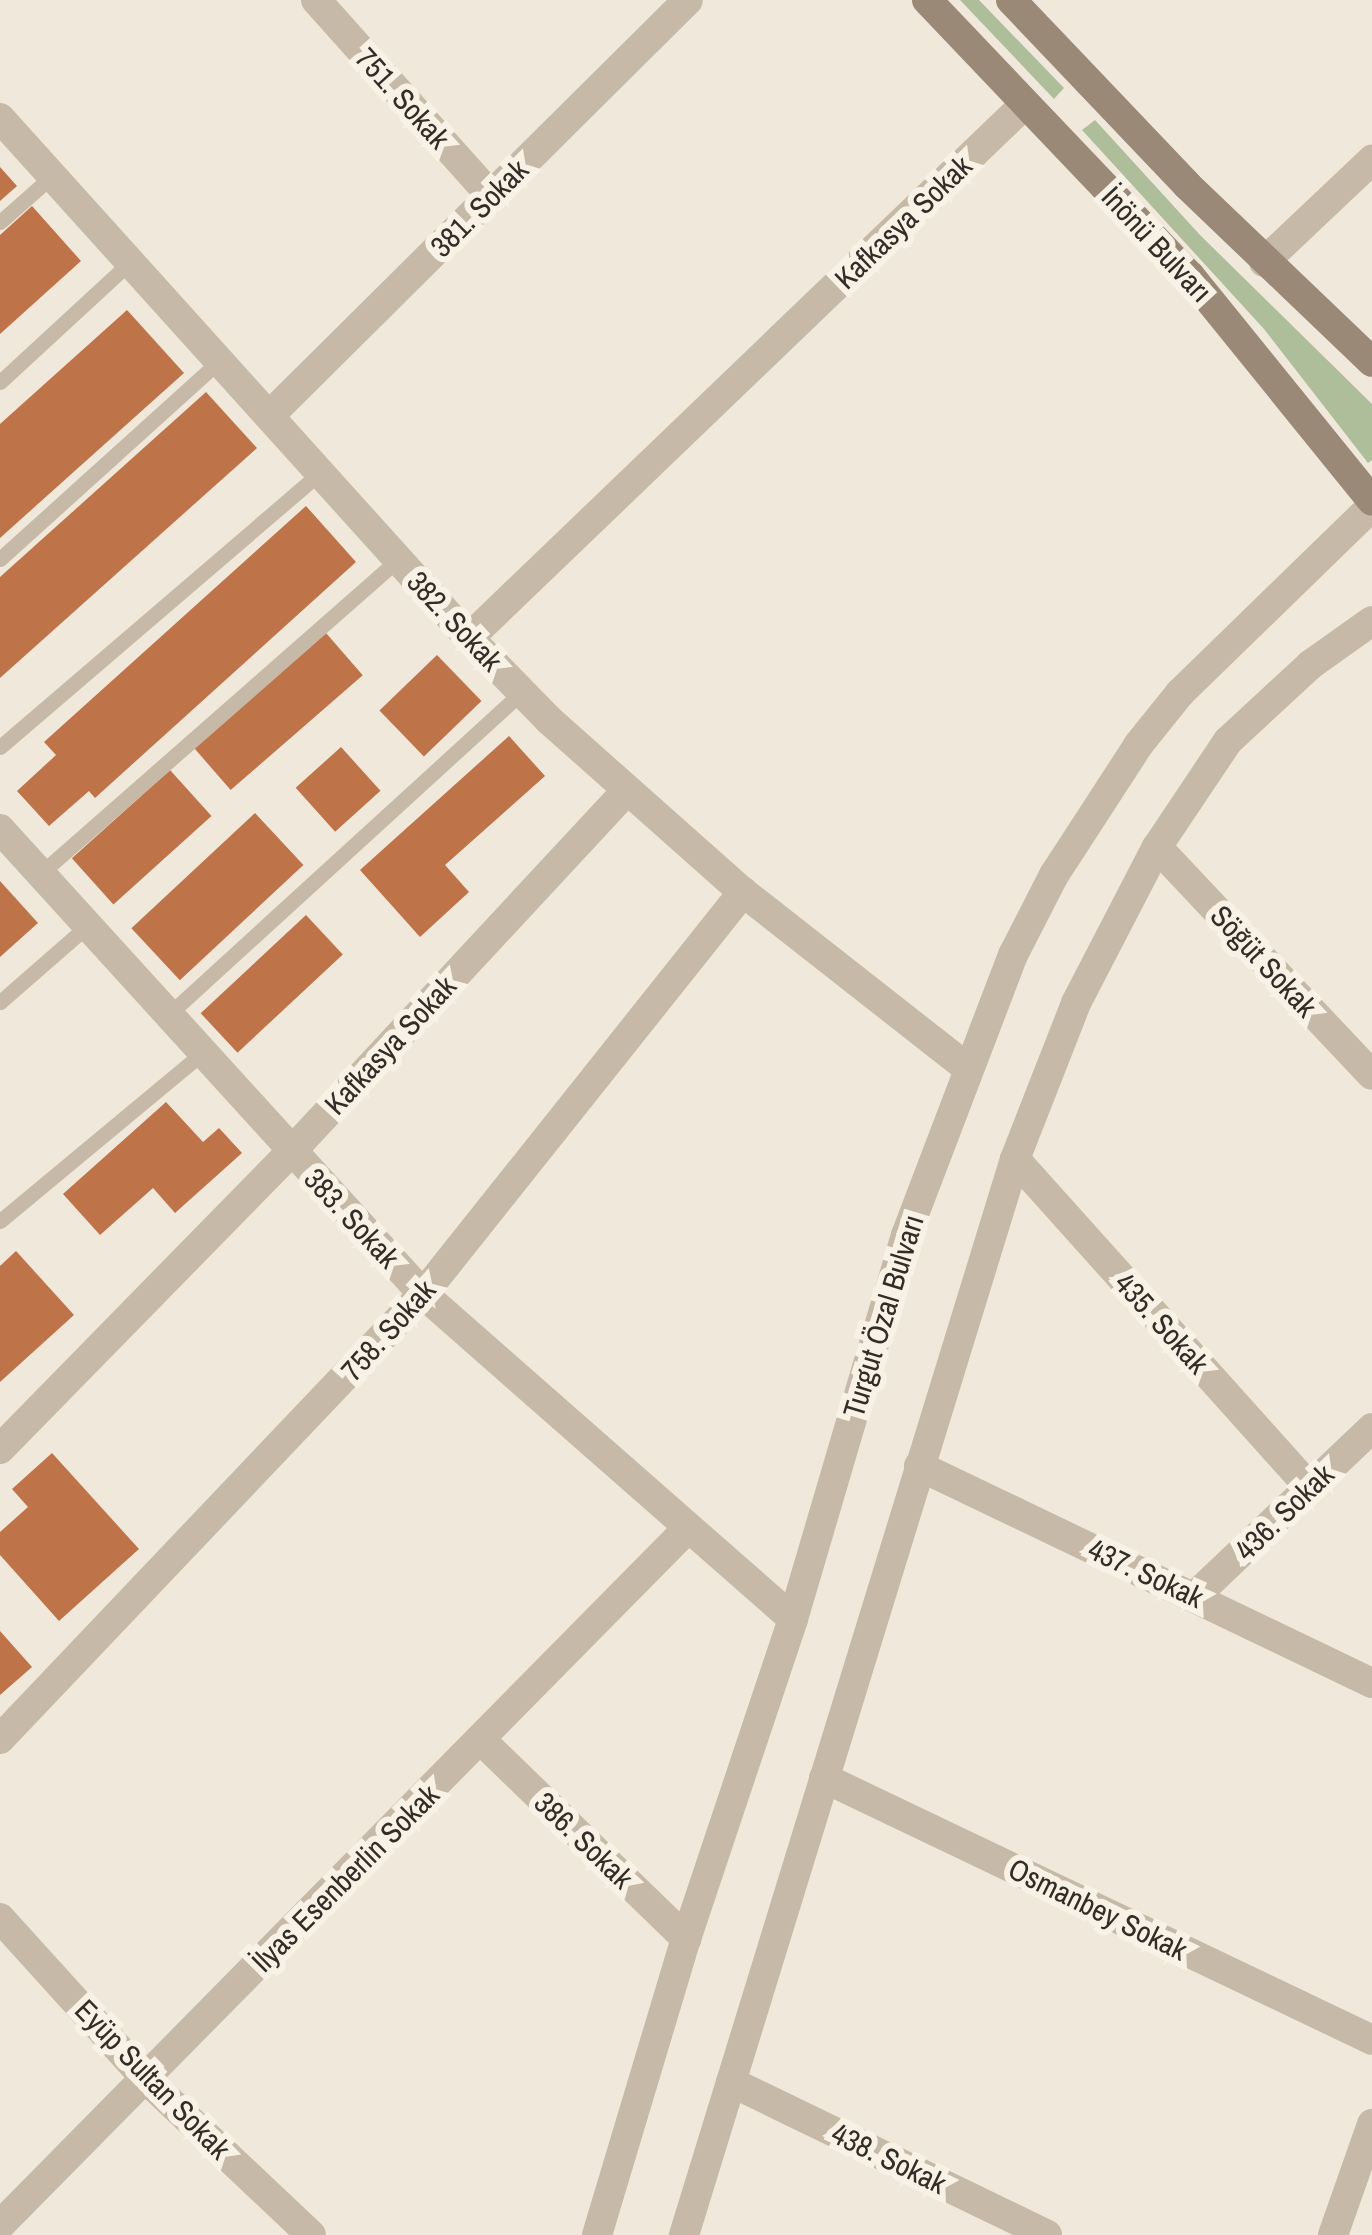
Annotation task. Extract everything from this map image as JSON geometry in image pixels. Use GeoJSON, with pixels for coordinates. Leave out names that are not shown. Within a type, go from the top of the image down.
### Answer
{"type":"FeatureCollection","features":[{"type":"Feature","properties":{"kind":"main road","name":"İnönü Bulvarı"},"geometry":{"type":"LineString","coordinates":[[927,0],[1190,276],[1372,504]]}},
{"type":"Feature","properties":{"kind":"main road","name":"İnönü Bulvarı"},"geometry":{"type":"LineString","coordinates":[[1011,0],[1264,262],[1372,362]]}},
{"type":"Feature","properties":{"kind":"street","name":"751. Sokak"},"geometry":{"type":"LineString","coordinates":[[316,0],[491,196]]}},
{"type":"Feature","properties":{"kind":"street","name":"381. Sokak"},"geometry":{"type":"LineString","coordinates":[[269,416],[688,0]]}},
{"type":"Feature","properties":{"kind":"street","name":"Kafkasya Sokak"},"geometry":{"type":"LineString","coordinates":[[469,638],[1025,104]]}},
{"type":"Feature","properties":{"kind":"street","name":"382. Sokak"},"geometry":{"type":"LineString","coordinates":[[0,118],[522,692],[626,791],[743,892],[966,1066]]}},
{"type":"Feature","properties":{"kind":"street"},"geometry":{"type":"LineString","coordinates":[[1264,262],[1372,160]]}},
{"type":"Feature","properties":{"kind":"street","name":"Turgut Özal Bulvarı"},"geometry":{"type":"LineString","coordinates":[[597,2235],[686,1939],[793,1619],[906,1235],[966,1066],[1054,875],[1139,744],[1180,693],[1372,504]]}},
{"type":"Feature","properties":{"kind":"street"},"geometry":{"type":"LineString","coordinates":[[684,2235],[1015,1159],[1076,1003],[1156,847],[1228,741],[1310,665],[1372,621]]}},
{"type":"Feature","properties":{"kind":"street","name":"Kafkasya Sokak"},"geometry":{"type":"LineString","coordinates":[[0,1449],[290,1153],[626,791]]}},
{"type":"Feature","properties":{"kind":"street","name":"383. Sokak"},"geometry":{"type":"LineString","coordinates":[[0,829],[423,1294],[793,1619]]}},
{"type":"Feature","properties":{"kind":"street","name":"Söğüt Sokak"},"geometry":{"type":"LineString","coordinates":[[1156,847],[1372,1075]]}},
{"type":"Feature","properties":{"kind":"street","name":"758. Sokak"},"geometry":{"type":"LineString","coordinates":[[0,1739],[423,1294],[743,892]]}},
{"type":"Feature","properties":{"kind":"street","name":"435. Sokak"},"geometry":{"type":"LineString","coordinates":[[1015,1159],[1309,1487]]}},
{"type":"Feature","properties":{"kind":"street","name":"436. Sokak"},"geometry":{"type":"LineString","coordinates":[[1195,1596],[1372,1428]]}},
{"type":"Feature","properties":{"kind":"street","name":"437. Sokak"},"geometry":{"type":"LineString","coordinates":[[919,1466],[1372,1683]]}},
{"type":"Feature","properties":{"kind":"street","name":"İlyas Esenberlin Sokak"},"geometry":{"type":"LineString","coordinates":[[0,2225],[686,1529]]}},
{"type":"Feature","properties":{"kind":"street","name":"386. Sokak"},"geometry":{"type":"LineString","coordinates":[[481,1740],[686,1939]]}},
{"type":"Feature","properties":{"kind":"street","name":"Osmanbey Sokak"},"geometry":{"type":"LineString","coordinates":[[824,1778],[1372,2039]]}},
{"type":"Feature","properties":{"kind":"street","name":"Eyüp Sultan Sokak"},"geometry":{"type":"LineString","coordinates":[[0,1918],[146,2079],[311,2235]]}},
{"type":"Feature","properties":{"kind":"street","name":"438. Sokak"},"geometry":{"type":"LineString","coordinates":[[731,2082],[1047,2235]]}},
{"type":"Feature","properties":{"kind":"street"},"geometry":{"type":"LineString","coordinates":[[1333,2235],[1372,2124]]}},
{"type":"Feature","properties":{"kind":"lane"},"geometry":{"type":"LineString","coordinates":[[0,222],[52,176]]}},
{"type":"Feature","properties":{"kind":"lane"},"geometry":{"type":"LineString","coordinates":[[0,382],[130,262]]}},
{"type":"Feature","properties":{"kind":"lane"},"geometry":{"type":"LineString","coordinates":[[0,560],[219,361]]}},
{"type":"Feature","properties":{"kind":"lane"},"geometry":{"type":"LineString","coordinates":[[0,747],[320,473]]}},
{"type":"Feature","properties":{"kind":"lane"},"geometry":{"type":"LineString","coordinates":[[40,874],[398,560]]}},
{"type":"Feature","properties":{"kind":"lane"},"geometry":{"type":"LineString","coordinates":[[167,1016],[522,692]]}},
{"type":"Feature","properties":{"kind":"lane"},"geometry":{"type":"LineString","coordinates":[[0,1002],[87,926]]}},
{"type":"Feature","properties":{"kind":"lane"},"geometry":{"type":"LineString","coordinates":[[0,1221],[201,1054]]}},
{"type":"Feature","properties":{"kind":"green space"},"geometry":{"type":"Polygon","coordinates":[[[960,0],[979,0],[1064,88],[1054,99],[960,0]]]}},
{"type":"Feature","properties":{"kind":"green space"},"geometry":{"type":"Polygon","coordinates":[[[1095,120],[1200,235],[1372,404],[1372,460],[1368,463],[1264,329],[1082,130],[1095,120]]]}},
{"type":"Feature","properties":{"kind":"building"},"geometry":{"type":"Polygon","coordinates":[[[0,167],[17,186],[0,201],[0,167]]]}},
{"type":"Feature","properties":{"kind":"building"},"geometry":{"type":"Polygon","coordinates":[[[32,206],[81,261],[0,334],[0,235],[32,206]]]}},
{"type":"Feature","properties":{"kind":"building"},"geometry":{"type":"Polygon","coordinates":[[[127,310],[184,373],[0,538],[0,424],[127,310]]]}},
{"type":"Feature","properties":{"kind":"building"},"geometry":{"type":"Polygon","coordinates":[[[206,392],[257,448],[0,678],[0,577],[206,392]]]}},
{"type":"Feature","properties":{"kind":"building"},"geometry":{"type":"Polygon","coordinates":[[[306,506],[356,562],[95,798],[89,791],[49,826],[17,791],[56,755],[44,742],[306,506]]]}},
{"type":"Feature","properties":{"kind":"building"},"geometry":{"type":"Polygon","coordinates":[[[326,633],[363,675],[231,790],[194,748],[326,633]]]}},
{"type":"Feature","properties":{"kind":"building"},"geometry":{"type":"Polygon","coordinates":[[[437,655],[481,701],[424,757],[379,711],[437,655]]]}},
{"type":"Feature","properties":{"kind":"building"},"geometry":{"type":"Polygon","coordinates":[[[509,736],[545,776],[445,865],[469,892],[420,937],[360,870],[509,736]]]}},
{"type":"Feature","properties":{"kind":"building"},"geometry":{"type":"Polygon","coordinates":[[[341,747],[380,791],[335,832],[296,788],[341,747]]]}},
{"type":"Feature","properties":{"kind":"building"},"geometry":{"type":"Polygon","coordinates":[[[170,770],[211,816],[113,904],[72,858],[170,770]]]}},
{"type":"Feature","properties":{"kind":"building"},"geometry":{"type":"Polygon","coordinates":[[[255,813],[303,865],[180,980],[131,928],[255,813]]]}},
{"type":"Feature","properties":{"kind":"building"},"geometry":{"type":"Polygon","coordinates":[[[0,881],[38,923],[0,957],[0,881]]]}},
{"type":"Feature","properties":{"kind":"building"},"geometry":{"type":"Polygon","coordinates":[[[306,915],[343,954],[238,1053],[201,1013],[306,915]]]}},
{"type":"Feature","properties":{"kind":"building"},"geometry":{"type":"Polygon","coordinates":[[[166,1102],[203,1142],[219,1128],[242,1153],[175,1213],[153,1188],[100,1235],[63,1194],[166,1102]]]}},
{"type":"Feature","properties":{"kind":"building"},"geometry":{"type":"Polygon","coordinates":[[[16,1251],[74,1315],[0,1382],[0,1266],[16,1251]]]}},
{"type":"Feature","properties":{"kind":"building"},"geometry":{"type":"Polygon","coordinates":[[[52,1453],[139,1549],[59,1621],[0,1555],[0,1532],[28,1507],[12,1489],[52,1453]]]}},
{"type":"Feature","properties":{"kind":"building"},"geometry":{"type":"Polygon","coordinates":[[[0,1631],[32,1667],[0,1695],[0,1631]]]}}]}
